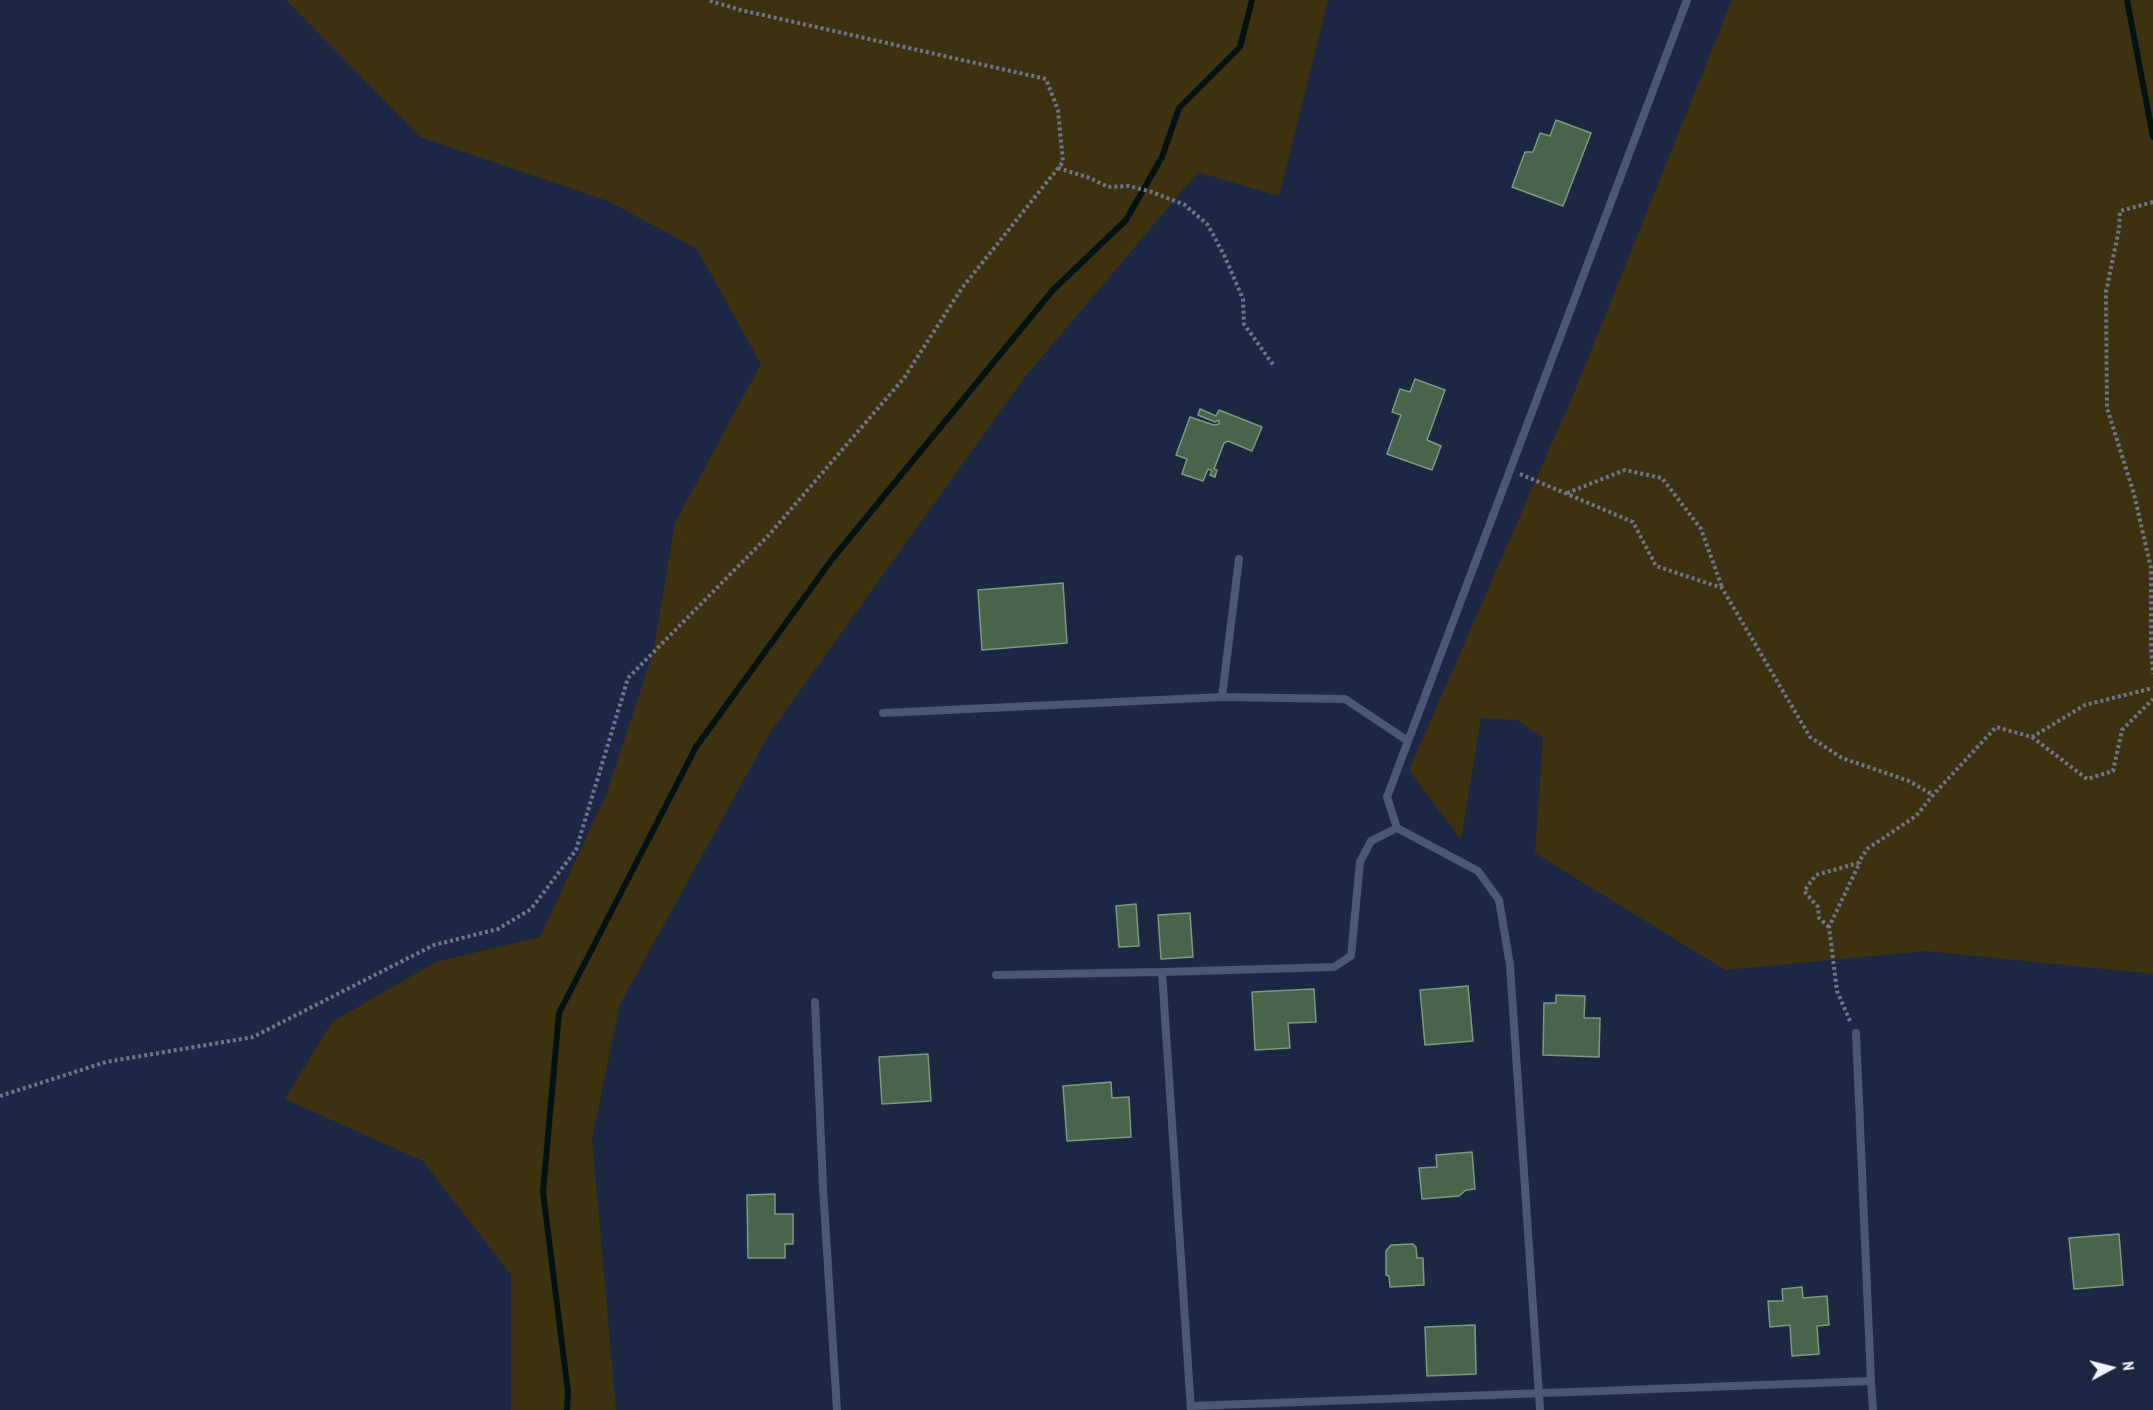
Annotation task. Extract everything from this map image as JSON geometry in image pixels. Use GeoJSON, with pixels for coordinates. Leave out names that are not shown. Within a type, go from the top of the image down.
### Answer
{"type":"FeatureCollection","features":[{"type":"Feature","properties":{"kind":"lane"},"geometry":{"type":"LineString","coordinates":[[1540,1410],[1510,965],[1499,900],[1478,871],[1397,828],[1387,797],[1687,0]]}},
{"type":"Feature","properties":{"kind":"lane"},"geometry":{"type":"LineString","coordinates":[[1222,697],[1239,559]]}},
{"type":"Feature","properties":{"kind":"lane"},"geometry":{"type":"LineString","coordinates":[[883,713],[1222,697],[1345,699],[1408,741]]}},
{"type":"Feature","properties":{"kind":"lane"},"geometry":{"type":"LineString","coordinates":[[996,975],[1334,967],[1351,956],[1360,862],[1371,841],[1397,828]]}},
{"type":"Feature","properties":{"kind":"lane"},"geometry":{"type":"LineString","coordinates":[[1162,972],[1191,1408],[1871,1381]]}},
{"type":"Feature","properties":{"kind":"lane"},"geometry":{"type":"LineString","coordinates":[[815,1002],[823,1187],[837,1410]]}},
{"type":"Feature","properties":{"kind":"lane"},"geometry":{"type":"LineString","coordinates":[[1856,1033],[1873,1410]]}},
{"type":"Feature","properties":{"kind":"path"},"geometry":{"type":"LineString","coordinates":[[0,1096],[106,1062],[253,1037],[434,945],[498,929],[531,909],[576,850],[628,678],[768,536],[903,378],[962,288],[1063,162],[1058,110],[1046,79],[741,10],[707,0]]}},
{"type":"Feature","properties":{"kind":"path"},"geometry":{"type":"LineString","coordinates":[[1058,168],[1090,177],[1108,188],[1135,188],[1152,192],[1185,205],[1208,225],[1243,299],[1244,324],[1274,366]]}},
{"type":"Feature","properties":{"kind":"path"},"geometry":{"type":"LineString","coordinates":[[2153,202],[2120,211],[2119,229],[2106,292],[2107,408],[2134,494],[2151,568],[2153,674]]}},
{"type":"Feature","properties":{"kind":"path"},"geometry":{"type":"LineString","coordinates":[[1566,493],[1625,470],[1662,478],[1701,530],[1722,588],[1810,737],[1842,758],[1909,781],[1933,795]]}},
{"type":"Feature","properties":{"kind":"path"},"geometry":{"type":"LineString","coordinates":[[1528,477],[1633,522],[1656,566],[1722,588]]}},
{"type":"Feature","properties":{"kind":"path"},"geometry":{"type":"LineString","coordinates":[[2032,737],[2085,705],[2153,688]]}},
{"type":"Feature","properties":{"kind":"path"},"geometry":{"type":"LineString","coordinates":[[1828,927],[1819,918],[1818,907],[1804,891],[1816,875],[1858,863],[1867,849],[1916,816],[1996,727],[2032,737],[2086,779],[2113,771],[2122,730],[2153,699]]}},
{"type":"Feature","properties":{"kind":"path"},"geometry":{"type":"LineString","coordinates":[[1856,1033],[1837,991],[1828,927],[1867,849]]}},
{"type":"Feature","properties":{"kind":"shaded area"},"geometry":{"type":"Polygon","coordinates":[[[286,0],[1328,0],[1279,196],[1198,172],[1024,378],[769,734],[620,1004],[592,1139],[616,1410],[511,1410],[511,1275],[423,1161],[285,1099],[332,1022],[436,962],[540,937],[606,795],[653,653],[675,523],[761,364],[697,249],[608,201],[420,137],[286,0]]]}},
{"type":"Feature","properties":{"kind":"shaded area"},"geometry":{"type":"Polygon","coordinates":[[[1732,0],[2153,0],[2153,974],[1927,951],[1725,970],[1535,853],[1543,738],[1517,720],[1481,718],[1461,840],[1409,770],[1576,388],[1732,0]]]}},
{"type":"Feature","properties":{"kind":"building"},"geometry":{"type":"Polygon","coordinates":[[[1556,120],[1591,133],[1563,206],[1512,187],[1525,152],[1533,152],[1540,133],[1550,136],[1556,120]]]}},
{"type":"Feature","properties":{"kind":"building"},"geometry":{"type":"Polygon","coordinates":[[[1415,379],[1445,390],[1427,440],[1441,446],[1432,470],[1387,454],[1401,415],[1392,412],[1400,389],[1410,392],[1415,379]]]}},
{"type":"Feature","properties":{"kind":"building"},"geometry":{"type":"Polygon","coordinates":[[[1200,409],[1216,416],[1219,410],[1262,427],[1252,451],[1228,441],[1224,443],[1214,469],[1217,470],[1215,477],[1210,475],[1212,471],[1208,469],[1203,481],[1182,474],[1187,459],[1176,455],[1190,417],[1214,425],[1219,424],[1219,420],[1215,422],[1198,415],[1200,409]]]}},
{"type":"Feature","properties":{"kind":"building"},"geometry":{"type":"Polygon","coordinates":[[[1063,583],[1067,643],[982,650],[978,590],[1063,583]]]}},
{"type":"Feature","properties":{"kind":"building"},"geometry":{"type":"Polygon","coordinates":[[[1136,904],[1139,946],[1119,947],[1116,906],[1136,904]]]}},
{"type":"Feature","properties":{"kind":"building"},"geometry":{"type":"Polygon","coordinates":[[[1190,913],[1193,957],[1161,959],[1158,915],[1190,913]]]}},
{"type":"Feature","properties":{"kind":"building"},"geometry":{"type":"Polygon","coordinates":[[[1468,986],[1473,1041],[1425,1045],[1420,990],[1468,986]]]}},
{"type":"Feature","properties":{"kind":"building"},"geometry":{"type":"Polygon","coordinates":[[[1314,989],[1316,1022],[1288,1023],[1290,1048],[1255,1050],[1252,992],[1314,989]]]}},
{"type":"Feature","properties":{"kind":"building"},"geometry":{"type":"Polygon","coordinates":[[[1556,995],[1585,996],[1584,1018],[1600,1018],[1599,1057],[1543,1055],[1544,1003],[1556,1003],[1556,995]]]}},
{"type":"Feature","properties":{"kind":"building"},"geometry":{"type":"Polygon","coordinates":[[[928,1054],[931,1101],[882,1104],[879,1057],[928,1054]]]}},
{"type":"Feature","properties":{"kind":"building"},"geometry":{"type":"Polygon","coordinates":[[[1111,1082],[1112,1098],[1129,1097],[1131,1137],[1067,1141],[1063,1086],[1111,1082]]]}},
{"type":"Feature","properties":{"kind":"building"},"geometry":{"type":"Polygon","coordinates":[[[1472,1152],[1475,1189],[1466,1190],[1459,1196],[1422,1199],[1419,1168],[1437,1167],[1436,1155],[1472,1152]]]}},
{"type":"Feature","properties":{"kind":"building"},"geometry":{"type":"Polygon","coordinates":[[[775,1194],[775,1214],[793,1214],[793,1244],[785,1244],[785,1258],[748,1258],[747,1195],[775,1194]]]}},
{"type":"Feature","properties":{"kind":"building"},"geometry":{"type":"Polygon","coordinates":[[[2119,1234],[2123,1285],[2074,1289],[2069,1238],[2119,1234]]]}},
{"type":"Feature","properties":{"kind":"building"},"geometry":{"type":"Polygon","coordinates":[[[1413,1244],[1416,1247],[1417,1258],[1423,1258],[1424,1285],[1390,1287],[1389,1276],[1386,1275],[1386,1251],[1391,1245],[1413,1244]]]}},
{"type":"Feature","properties":{"kind":"building"},"geometry":{"type":"Polygon","coordinates":[[[1802,1287],[1803,1298],[1827,1296],[1829,1325],[1817,1326],[1819,1354],[1792,1356],[1790,1325],[1770,1327],[1768,1301],[1783,1301],[1782,1289],[1802,1287]]]}},
{"type":"Feature","properties":{"kind":"building"},"geometry":{"type":"Polygon","coordinates":[[[1475,1325],[1476,1374],[1427,1376],[1425,1327],[1475,1325]]]}},
{"type":"Feature","properties":{"kind":"waterway"},"geometry":{"type":"LineString","coordinates":[[567,1410],[568,1392],[543,1192],[559,1013],[696,747],[833,558],[1053,290],[1126,220],[1162,157],[1179,108],[1240,47],[1252,0]]}},
{"type":"Feature","properties":{"kind":"waterway"},"geometry":{"type":"LineString","coordinates":[[2127,0],[2153,137]]}}]}
